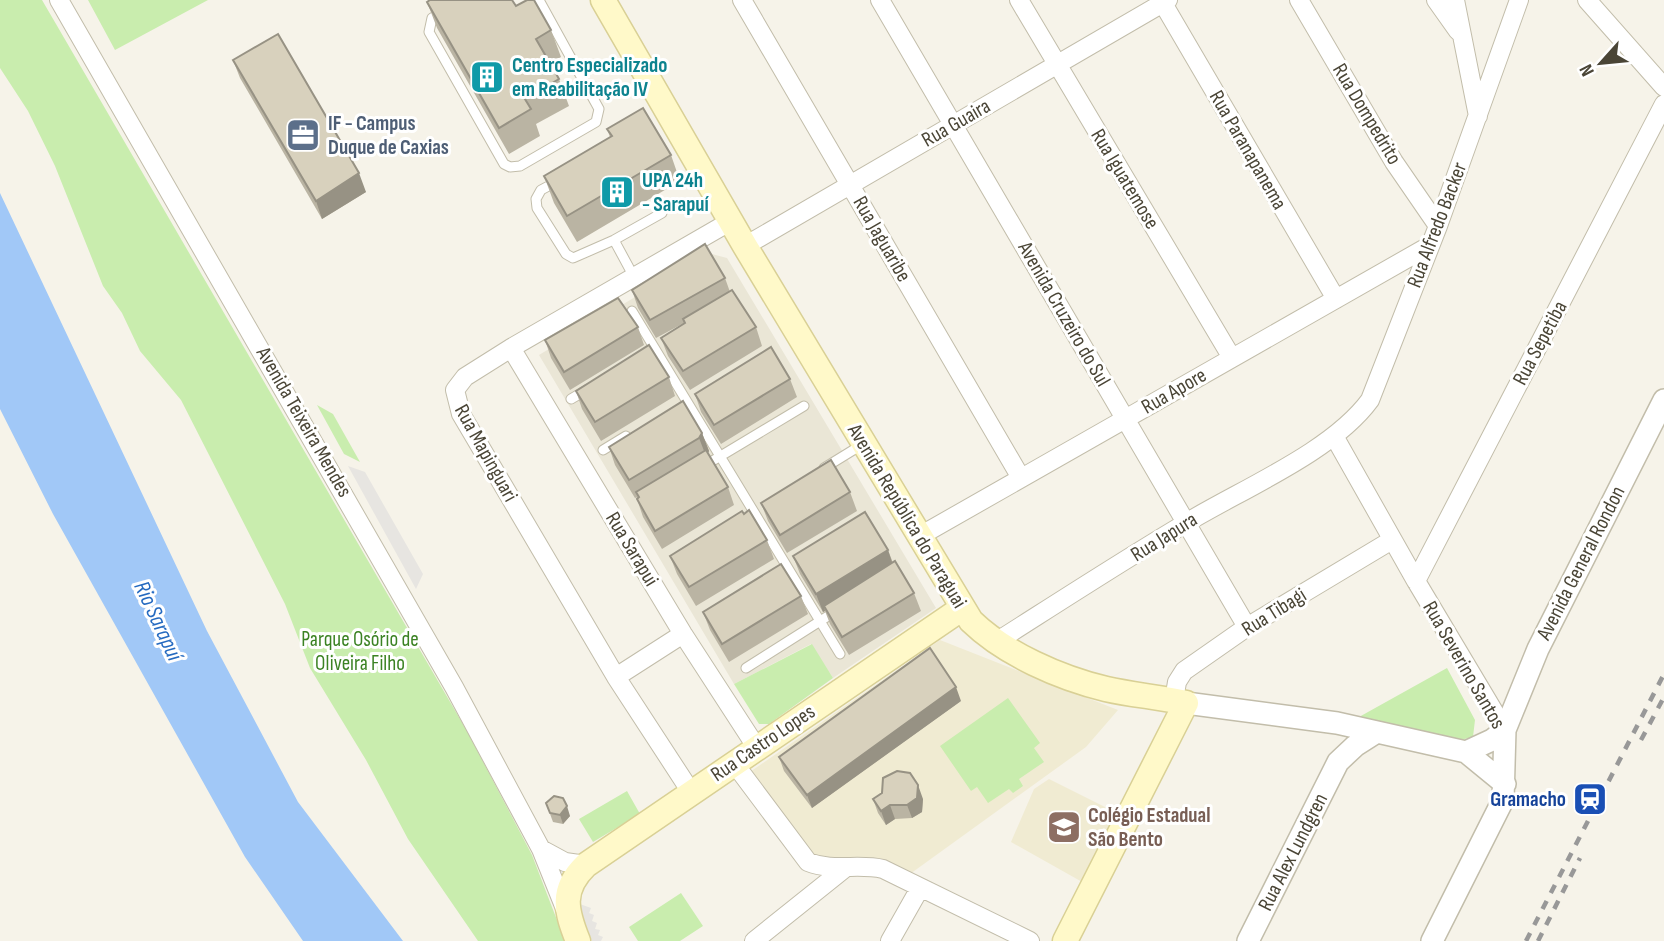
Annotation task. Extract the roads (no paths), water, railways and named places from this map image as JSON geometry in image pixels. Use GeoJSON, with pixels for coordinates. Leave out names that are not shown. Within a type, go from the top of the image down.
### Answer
{"type":"FeatureCollection","features":[{"type":"Feature","properties":{"kind":"main road","name":"Avenida República do Paraguai"},"geometry":{"type":"LineString","coordinates":[[603,0],[730,221],[961,609],[996,642],[1052,670],[1104,689],[1180,702]]}},
{"type":"Feature","properties":{"kind":"main road","name":"Rua Castro Lopes"},"geometry":{"type":"LineString","coordinates":[[578,874],[691,792],[961,609]]}},
{"type":"Feature","properties":{"kind":"main road"},"geometry":{"type":"LineString","coordinates":[[1065,941],[1180,702]]}},
{"type":"Feature","properties":{"kind":"main road"},"geometry":{"type":"LineString","coordinates":[[578,874],[566,911],[578,941]]}},
{"type":"Feature","properties":{"kind":"street","name":"Avenida Teixeira Mendes"},"geometry":{"type":"LineString","coordinates":[[59,0],[454,687],[541,849],[566,911]]}},
{"type":"Feature","properties":{"kind":"street","name":"Rua Jaguaribe"},"geometry":{"type":"LineString","coordinates":[[742,0],[1021,478]]}},
{"type":"Feature","properties":{"kind":"street","name":"Avenida Cruzeiro do Sul"},"geometry":{"type":"LineString","coordinates":[[880,0],[1247,627]]}},
{"type":"Feature","properties":{"kind":"street","name":"Rua Iguatemose"},"geometry":{"type":"LineString","coordinates":[[1019,0],[1232,358]]}},
{"type":"Feature","properties":{"kind":"street","name":"Rua Dompedrito"},"geometry":{"type":"LineString","coordinates":[[1299,0],[1394,162],[1438,226]]}},
{"type":"Feature","properties":{"kind":"street"},"geometry":{"type":"LineString","coordinates":[[1436,0],[1460,34]]}},
{"type":"Feature","properties":{"kind":"street"},"geometry":{"type":"LineString","coordinates":[[1455,0],[1478,116]]}},
{"type":"Feature","properties":{"kind":"street","name":"Rua Alfredo Backer"},"geometry":{"type":"LineString","coordinates":[[1334,436],[1356,420],[1370,400],[1438,226],[1519,0]]}},
{"type":"Feature","properties":{"kind":"street"},"geometry":{"type":"LineString","coordinates":[[1587,0],[1664,87]]}},
{"type":"Feature","properties":{"kind":"street","name":"Rua Guaira"},"geometry":{"type":"LineString","coordinates":[[745,246],[1164,1]]}},
{"type":"Feature","properties":{"kind":"street","name":"Rua Paranapanema"},"geometry":{"type":"LineString","coordinates":[[1164,1],[1336,299]]}},
{"type":"Feature","properties":{"kind":"street","name":"Rua Sepetiba"},"geometry":{"type":"LineString","coordinates":[[1416,581],[1664,104]]}},
{"type":"Feature","properties":{"kind":"street","name":"Rua Mapinguari"},"geometry":{"type":"LineString","coordinates":[[691,792],[615,677],[455,399],[460,382],[511,348],[730,221]]}},
{"type":"Feature","properties":{"kind":"street","name":"Rua Apore"},"geometry":{"type":"LineString","coordinates":[[918,537],[1429,246]]}},
{"type":"Feature","properties":{"kind":"street","name":"Rua Sarapui"},"geometry":{"type":"LineString","coordinates":[[511,348],[682,634],[757,748]]}},
{"type":"Feature","properties":{"kind":"street","name":"Avenida General Rondon"},"geometry":{"type":"LineString","coordinates":[[1505,730],[1538,649],[1664,400]]}},
{"type":"Feature","properties":{"kind":"street","name":"Rua Severino Santos"},"geometry":{"type":"LineString","coordinates":[[1334,436],[1392,540],[1505,730],[1502,758],[1505,785],[1498,815],[1432,941]]}},
{"type":"Feature","properties":{"kind":"street","name":"Rua Japura"},"geometry":{"type":"LineString","coordinates":[[996,642],[1186,523],[1334,436]]}},
{"type":"Feature","properties":{"kind":"street","name":"Rua Tibagi"},"geometry":{"type":"LineString","coordinates":[[1180,702],[1179,676],[1247,627],[1392,540]]}},
{"type":"Feature","properties":{"kind":"street"},"geometry":{"type":"LineString","coordinates":[[615,677],[682,634]]}},
{"type":"Feature","properties":{"kind":"street","name":"Avenida República do Paraguai"},"geometry":{"type":"LineString","coordinates":[[1180,702],[1332,723],[1466,752],[1505,785]]}},
{"type":"Feature","properties":{"kind":"street"},"geometry":{"type":"LineString","coordinates":[[1332,723],[1338,742],[1338,762]]}},
{"type":"Feature","properties":{"kind":"street"},"geometry":{"type":"LineString","coordinates":[[1466,752],[1492,740],[1505,730]]}},
{"type":"Feature","properties":{"kind":"street","name":"Rua Alex Lundgren"},"geometry":{"type":"LineString","coordinates":[[1248,941],[1338,762],[1377,732]]}},
{"type":"Feature","properties":{"kind":"street"},"geometry":{"type":"LineString","coordinates":[[734,764],[808,862],[844,869],[869,866],[883,869],[1031,941]]}},
{"type":"Feature","properties":{"kind":"street"},"geometry":{"type":"LineString","coordinates":[[541,849],[565,862],[578,874]]}},
{"type":"Feature","properties":{"kind":"street"},"geometry":{"type":"LineString","coordinates":[[754,941],[844,869]]}},
{"type":"Feature","properties":{"kind":"street"},"geometry":{"type":"LineString","coordinates":[[890,941],[920,888]]}},
{"type":"Feature","properties":{"kind":"lane"},"geometry":{"type":"LineString","coordinates":[[463,0],[432,18],[429,32],[505,163],[510,167],[520,166],[596,122],[599,117],[599,109],[539,0]]}},
{"type":"Feature","properties":{"kind":"lane"},"geometry":{"type":"LineString","coordinates":[[563,177],[541,190],[536,199],[537,208],[566,254],[573,258],[614,240],[662,213]]}},
{"type":"Feature","properties":{"kind":"lane"},"geometry":{"type":"LineString","coordinates":[[614,240],[634,277]]}},
{"type":"Feature","properties":{"kind":"lane"},"geometry":{"type":"LineString","coordinates":[[632,311],[840,654]]}},
{"type":"Feature","properties":{"kind":"lane"},"geometry":{"type":"LineString","coordinates":[[645,355],[668,342]]}},
{"type":"Feature","properties":{"kind":"lane"},"geometry":{"type":"LineString","coordinates":[[571,399],[603,380]]}},
{"type":"Feature","properties":{"kind":"lane"},"geometry":{"type":"LineString","coordinates":[[675,408],[698,394]]}},
{"type":"Feature","properties":{"kind":"lane"},"geometry":{"type":"LineString","coordinates":[[699,469],[804,406]]}},
{"type":"Feature","properties":{"kind":"lane"},"geometry":{"type":"LineString","coordinates":[[603,450],[639,429]]}},
{"type":"Feature","properties":{"kind":"lane"},"geometry":{"type":"LineString","coordinates":[[819,471],[863,444]]}},
{"type":"Feature","properties":{"kind":"lane"},"geometry":{"type":"LineString","coordinates":[[742,518],[765,504]]}},
{"type":"Feature","properties":{"kind":"lane"},"geometry":{"type":"LineString","coordinates":[[776,572],[798,558]]}},
{"type":"Feature","properties":{"kind":"lane"},"geometry":{"type":"LineString","coordinates":[[746,668],[844,607]]}},
{"type":"Feature","properties":{"kind":"water","name":"Rio Sarapuí"},"geometry":{"type":"Polygon","coordinates":[[[0,193],[207,631],[298,802],[403,941],[303,941],[245,857],[53,514],[0,409],[0,193]]]}},
{"type":"Feature","properties":{"kind":"railway"},"geometry":{"type":"LineString","coordinates":[[1526,941],[1664,674]]}},
{"type":"Feature","properties":{"kind":"railway"},"geometry":{"type":"LineString","coordinates":[[1641,740],[1664,697]]}},
{"type":"Feature","properties":{"kind":"railway"},"geometry":{"type":"LineString","coordinates":[[1538,941],[1580,858]]}},
{"type":"Feature","properties":{"kind":"place","name":"Centro Especializado em Reabilitação IV"},"geometry":{"type":"Point","coordinates":[487,77]}},
{"type":"Feature","properties":{"kind":"place","name":"IF - Campus Duque de Caxias"},"geometry":{"type":"Point","coordinates":[303,135]}},
{"type":"Feature","properties":{"kind":"place","name":"UPA 24h - Sarapuí"},"geometry":{"type":"Point","coordinates":[617,192]}},
{"type":"Feature","properties":{"kind":"place","name":"Gramacho"},"geometry":{"type":"Point","coordinates":[1590,799]}},
{"type":"Feature","properties":{"kind":"place","name":"Colégio Estadual São Bento"},"geometry":{"type":"Point","coordinates":[1064,827]}},
{"type":"Feature","properties":{"kind":"park label","name":"Parque Osório de Oliveira Filho"},"geometry":{"type":"Point","coordinates":[360,651]}}]}
